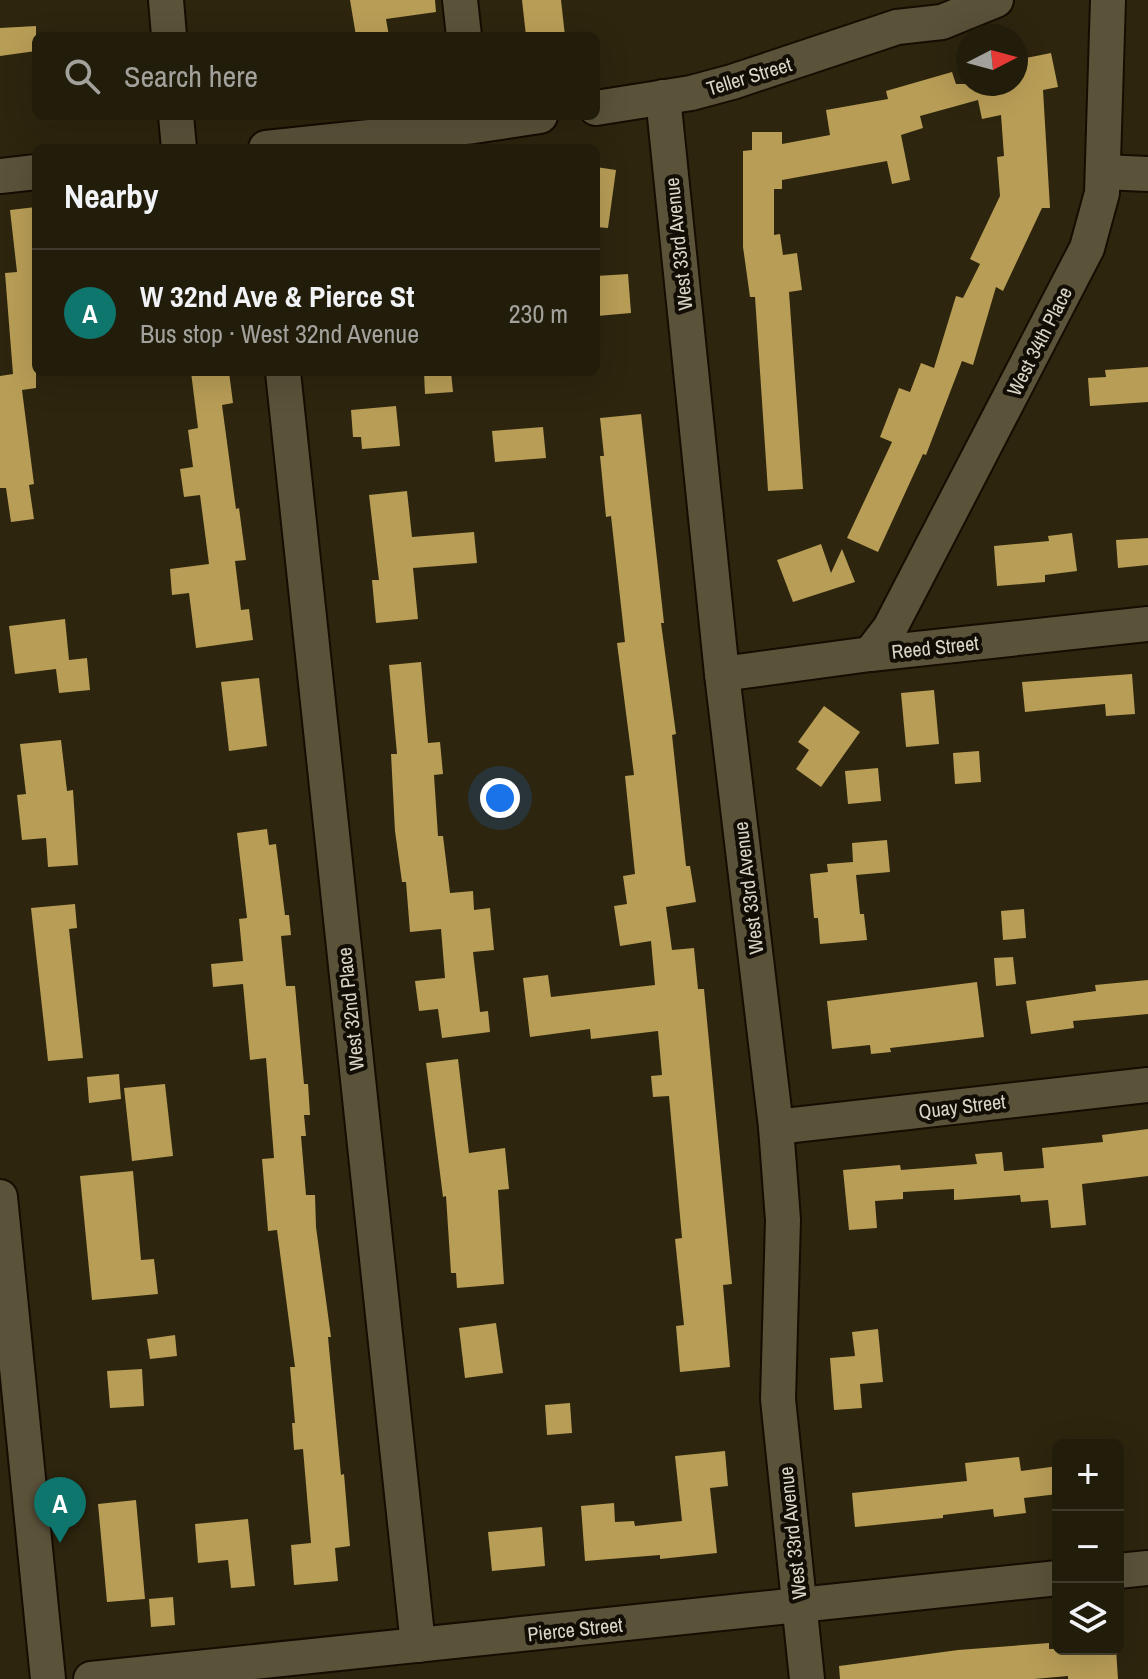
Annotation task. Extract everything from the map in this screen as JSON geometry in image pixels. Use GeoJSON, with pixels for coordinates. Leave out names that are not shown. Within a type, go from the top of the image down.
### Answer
{"type":"FeatureCollection","features":[{"type":"Feature","properties":{"kind":"street"},"geometry":{"type":"LineString","coordinates":[[166,0],[169,32]]}},
{"type":"Feature","properties":{"kind":"street"},"geometry":{"type":"LineString","coordinates":[[460,0],[464,32]]}},
{"type":"Feature","properties":{"kind":"street","name":"Teller Street"},"geometry":{"type":"LineString","coordinates":[[600,107],[746,78],[896,13],[915,11],[933,0]]}},
{"type":"Feature","properties":{"kind":"street","name":"Teller Street"},"geometry":{"type":"LineString","coordinates":[[896,13],[942,22],[996,0]]}},
{"type":"Feature","properties":{"kind":"street","name":"West 34th Place"},"geometry":{"type":"LineString","coordinates":[[870,654],[890,628],[1087,248],[1097,215],[1104,172],[1108,0]]}},
{"type":"Feature","properties":{"kind":"street","name":"West 33rd Avenue"},"geometry":{"type":"LineString","coordinates":[[663,97],[722,674],[776,1127],[783,1220],[778,1399],[807,1679]]}},
{"type":"Feature","properties":{"kind":"street"},"geometry":{"type":"LineString","coordinates":[[176,120],[179,144]]}},
{"type":"Feature","properties":{"kind":"street"},"geometry":{"type":"LineString","coordinates":[[297,144],[474,121]]}},
{"type":"Feature","properties":{"kind":"street"},"geometry":{"type":"LineString","coordinates":[[0,176],[32,172]]}},
{"type":"Feature","properties":{"kind":"street"},"geometry":{"type":"LineString","coordinates":[[1104,172],[1148,174]]}},
{"type":"Feature","properties":{"kind":"street","name":"West 32nd Place"},"geometry":{"type":"LineString","coordinates":[[283,376],[418,1645]]}},
{"type":"Feature","properties":{"kind":"street","name":"Reed Street"},"geometry":{"type":"LineString","coordinates":[[722,674],[870,654],[1148,624]]}},
{"type":"Feature","properties":{"kind":"street","name":"Quay Street"},"geometry":{"type":"LineString","coordinates":[[776,1127],[1148,1085]]}},
{"type":"Feature","properties":{"kind":"street"},"geometry":{"type":"LineString","coordinates":[[0,1197],[48,1679]]}},
{"type":"Feature","properties":{"kind":"street"},"geometry":{"type":"LineString","coordinates":[[1124,1570],[1148,1568]]}},
{"type":"Feature","properties":{"kind":"street","name":"Pierce Street"},"geometry":{"type":"LineString","coordinates":[[91,1679],[1052,1579]]}},
{"type":"Feature","properties":{"kind":"building"},"geometry":{"type":"Polygon","coordinates":[[[350,0],[435,0],[436,12],[386,19],[388,32],[355,32],[350,0]]]}},
{"type":"Feature","properties":{"kind":"building"},"geometry":{"type":"Polygon","coordinates":[[[522,0],[561,0],[565,32],[526,32],[522,0]]]}},
{"type":"Feature","properties":{"kind":"building"},"geometry":{"type":"Polygon","coordinates":[[[36,26],[36,32],[32,32],[32,52],[0,56],[0,28],[36,26]]]}},
{"type":"Feature","properties":{"kind":"building"},"geometry":{"type":"Polygon","coordinates":[[[1051,53],[1058,87],[1043,90],[1050,208],[1042,208],[1003,291],[996,287],[973,365],[962,361],[926,455],[923,454],[878,552],[847,538],[892,442],[880,437],[899,388],[910,392],[921,363],[934,368],[956,296],[963,298],[980,264],[970,259],[1000,196],[997,157],[1004,156],[1001,115],[982,119],[978,100],[920,116],[923,128],[901,135],[910,180],[892,184],[887,161],[782,180],[782,189],[774,189],[774,235],[780,234],[783,255],[797,253],[802,290],[789,292],[803,489],[768,491],[755,297],[750,297],[743,247],[743,151],[752,150],[752,132],[782,132],[782,144],[830,135],[826,110],[888,99],[886,91],[952,72],[956,96],[1028,96],[1028,58],[1051,53]]]}},
{"type":"Feature","properties":{"kind":"building"},"geometry":{"type":"Polygon","coordinates":[[[600,168],[616,170],[608,228],[600,227],[600,168]]]}},
{"type":"Feature","properties":{"kind":"building"},"geometry":{"type":"Polygon","coordinates":[[[32,207],[32,376],[36,376],[36,388],[22,390],[34,484],[29,485],[34,519],[11,522],[6,488],[0,488],[0,376],[13,374],[5,273],[17,272],[10,210],[32,207]]]}},
{"type":"Feature","properties":{"kind":"building"},"geometry":{"type":"Polygon","coordinates":[[[628,274],[631,313],[600,316],[600,276],[628,274]]]}},
{"type":"Feature","properties":{"kind":"building"},"geometry":{"type":"Polygon","coordinates":[[[1148,367],[1148,402],[1090,406],[1088,378],[1106,377],[1105,370],[1148,367]]]}},
{"type":"Feature","properties":{"kind":"building"},"geometry":{"type":"Polygon","coordinates":[[[192,376],[230,376],[233,403],[222,405],[246,560],[235,561],[241,610],[249,609],[253,640],[196,648],[189,593],[172,595],[170,569],[209,564],[200,495],[184,497],[180,469],[193,467],[188,430],[198,428],[192,376]]]}},
{"type":"Feature","properties":{"kind":"building"},"geometry":{"type":"Polygon","coordinates":[[[424,376],[451,376],[453,392],[425,394],[424,376]]]}},
{"type":"Feature","properties":{"kind":"building"},"geometry":{"type":"Polygon","coordinates":[[[396,406],[400,446],[362,449],[361,437],[353,437],[351,410],[396,406]]]}},
{"type":"Feature","properties":{"kind":"building"},"geometry":{"type":"Polygon","coordinates":[[[641,414],[664,623],[661,623],[676,734],[672,735],[686,866],[690,866],[696,902],[666,907],[672,950],[694,948],[698,989],[704,989],[732,1284],[723,1285],[730,1367],[680,1372],[676,1326],[684,1325],[675,1239],[682,1238],[669,1096],[653,1097],[651,1076],[662,1075],[658,1031],[591,1039],[590,1029],[530,1037],[523,978],[548,975],[551,997],[655,985],[651,941],[620,946],[614,906],[627,904],[623,876],[635,874],[625,776],[634,775],[617,643],[625,642],[611,516],[606,517],[600,456],[604,456],[600,418],[641,414]]]}},
{"type":"Feature","properties":{"kind":"building"},"geometry":{"type":"Polygon","coordinates":[[[543,427],[546,458],[495,462],[492,431],[543,427]]]}},
{"type":"Feature","properties":{"kind":"building"},"geometry":{"type":"Polygon","coordinates":[[[407,491],[412,537],[474,532],[477,563],[413,568],[418,619],[376,623],[372,580],[379,580],[369,495],[407,491]]]}},
{"type":"Feature","properties":{"kind":"building"},"geometry":{"type":"Polygon","coordinates":[[[1072,533],[1077,571],[1045,575],[1045,582],[997,586],[994,546],[1049,541],[1048,536],[1072,533]]]}},
{"type":"Feature","properties":{"kind":"building"},"geometry":{"type":"Polygon","coordinates":[[[1148,538],[1148,565],[1118,568],[1116,540],[1148,538]]]}},
{"type":"Feature","properties":{"kind":"building"},"geometry":{"type":"Polygon","coordinates":[[[821,544],[831,573],[842,549],[855,582],[793,602],[777,560],[821,544]]]}},
{"type":"Feature","properties":{"kind":"building"},"geometry":{"type":"Polygon","coordinates":[[[65,619],[69,660],[87,658],[90,690],[59,693],[56,669],[15,674],[9,626],[65,619]]]}},
{"type":"Feature","properties":{"kind":"building"},"geometry":{"type":"Polygon","coordinates":[[[421,662],[428,743],[440,742],[443,774],[434,775],[438,836],[443,836],[450,893],[473,891],[474,910],[490,908],[494,950],[473,952],[480,1012],[488,1011],[490,1032],[442,1038],[438,1009],[419,1011],[415,981],[445,978],[441,929],[410,932],[406,882],[402,882],[395,831],[391,754],[397,754],[389,665],[421,662]]]}},
{"type":"Feature","properties":{"kind":"building"},"geometry":{"type":"Polygon","coordinates":[[[1132,674],[1135,714],[1106,716],[1105,704],[1025,712],[1022,682],[1132,674]]]}},
{"type":"Feature","properties":{"kind":"building"},"geometry":{"type":"Polygon","coordinates":[[[259,678],[267,746],[229,751],[221,682],[259,678]]]}},
{"type":"Feature","properties":{"kind":"building"},"geometry":{"type":"Polygon","coordinates":[[[934,690],[939,744],[906,747],[901,693],[934,690]]]}},
{"type":"Feature","properties":{"kind":"building"},"geometry":{"type":"Polygon","coordinates":[[[824,706],[860,732],[821,787],[796,769],[809,750],[798,742],[824,706]]]}},
{"type":"Feature","properties":{"kind":"building"},"geometry":{"type":"Polygon","coordinates":[[[61,740],[67,791],[73,790],[78,865],[48,867],[46,838],[22,840],[17,795],[26,794],[20,744],[61,740]]]}},
{"type":"Feature","properties":{"kind":"building"},"geometry":{"type":"Polygon","coordinates":[[[979,751],[981,782],[955,784],[953,753],[979,751]]]}},
{"type":"Feature","properties":{"kind":"building"},"geometry":{"type":"Polygon","coordinates":[[[878,768],[881,801],[848,804],[845,771],[878,768]]]}},
{"type":"Feature","properties":{"kind":"building"},"geometry":{"type":"Polygon","coordinates":[[[267,829],[269,845],[276,844],[285,915],[289,915],[291,935],[281,936],[286,986],[295,986],[304,1084],[308,1084],[310,1115],[304,1115],[306,1136],[301,1136],[306,1195],[315,1195],[350,1546],[335,1548],[338,1581],[294,1585],[291,1545],[311,1543],[303,1449],[294,1450],[290,1367],[295,1367],[277,1230],[268,1231],[262,1159],[274,1158],[266,1058],[250,1060],[243,984],[213,987],[211,964],[243,961],[239,919],[247,918],[237,833],[267,829]]]}},
{"type":"Feature","properties":{"kind":"building"},"geometry":{"type":"Polygon","coordinates":[[[887,840],[890,872],[856,875],[860,914],[864,914],[867,940],[820,944],[810,874],[828,872],[827,864],[853,862],[852,843],[887,840]]]}},
{"type":"Feature","properties":{"kind":"building"},"geometry":{"type":"Polygon","coordinates":[[[75,904],[77,928],[69,929],[83,1058],[48,1061],[31,908],[75,904]]]}},
{"type":"Feature","properties":{"kind":"building"},"geometry":{"type":"Polygon","coordinates":[[[1024,909],[1026,938],[1003,940],[1001,911],[1024,909]]]}},
{"type":"Feature","properties":{"kind":"building"},"geometry":{"type":"Polygon","coordinates":[[[1013,957],[1016,984],[996,986],[994,958],[1013,957]]]}},
{"type":"Feature","properties":{"kind":"building"},"geometry":{"type":"Polygon","coordinates":[[[1148,980],[1148,1014],[1073,1021],[1074,1028],[1031,1034],[1026,1001],[1096,991],[1095,985],[1148,980]]]}},
{"type":"Feature","properties":{"kind":"building"},"geometry":{"type":"Polygon","coordinates":[[[977,982],[984,1037],[890,1048],[891,1052],[871,1054],[870,1045],[832,1049],[827,1001],[977,982]]]}},
{"type":"Feature","properties":{"kind":"building"},"geometry":{"type":"Polygon","coordinates":[[[458,1059],[469,1153],[505,1148],[509,1189],[498,1190],[504,1284],[457,1288],[456,1273],[451,1273],[446,1196],[443,1197],[426,1063],[458,1059]]]}},
{"type":"Feature","properties":{"kind":"building"},"geometry":{"type":"Polygon","coordinates":[[[119,1074],[121,1099],[89,1103],[87,1077],[119,1074]]]}},
{"type":"Feature","properties":{"kind":"building"},"geometry":{"type":"Polygon","coordinates":[[[165,1084],[173,1156],[132,1161],[124,1088],[165,1084]]]}},
{"type":"Feature","properties":{"kind":"building"},"geometry":{"type":"Polygon","coordinates":[[[1148,1129],[1148,1176],[1082,1184],[1086,1225],[1051,1228],[1048,1200],[1021,1202],[1020,1195],[954,1200],[954,1189],[903,1192],[903,1199],[875,1201],[877,1228],[849,1230],[843,1170],[900,1165],[901,1170],[977,1164],[975,1154],[1002,1152],[1004,1171],[1044,1168],[1042,1148],[1103,1142],[1102,1135],[1148,1129]]]}},
{"type":"Feature","properties":{"kind":"building"},"geometry":{"type":"Polygon","coordinates":[[[133,1171],[141,1260],[154,1259],[158,1294],[92,1300],[80,1176],[133,1171]]]}},
{"type":"Feature","properties":{"kind":"building"},"geometry":{"type":"Polygon","coordinates":[[[496,1323],[503,1373],[465,1378],[459,1328],[496,1323]]]}},
{"type":"Feature","properties":{"kind":"building"},"geometry":{"type":"Polygon","coordinates":[[[878,1329],[883,1382],[860,1384],[862,1408],[834,1410],[830,1358],[855,1356],[852,1332],[878,1329]]]}},
{"type":"Feature","properties":{"kind":"building"},"geometry":{"type":"Polygon","coordinates":[[[175,1335],[177,1356],[150,1359],[147,1339],[175,1335]]]}},
{"type":"Feature","properties":{"kind":"building"},"geometry":{"type":"Polygon","coordinates":[[[142,1369],[144,1406],[110,1408],[107,1371],[142,1369]]]}},
{"type":"Feature","properties":{"kind":"building"},"geometry":{"type":"Polygon","coordinates":[[[570,1403],[572,1433],[547,1435],[545,1405],[570,1403]]]}},
{"type":"Feature","properties":{"kind":"building"},"geometry":{"type":"Polygon","coordinates":[[[725,1451],[728,1486],[710,1488],[717,1553],[660,1559],[660,1555],[585,1561],[581,1506],[614,1503],[615,1522],[634,1521],[635,1526],[682,1521],[675,1456],[725,1451]]]}},
{"type":"Feature","properties":{"kind":"building"},"geometry":{"type":"Polygon","coordinates":[[[1019,1457],[1021,1471],[1052,1467],[1052,1495],[1024,1498],[1026,1513],[994,1517],[993,1509],[943,1515],[943,1518],[855,1527],[852,1493],[967,1481],[965,1463],[1019,1457]]]}},
{"type":"Feature","properties":{"kind":"building"},"geometry":{"type":"Polygon","coordinates":[[[136,1500],[145,1599],[107,1602],[98,1504],[136,1500]]]}},
{"type":"Feature","properties":{"kind":"building"},"geometry":{"type":"Polygon","coordinates":[[[248,1519],[255,1586],[231,1588],[228,1560],[198,1563],[195,1524],[248,1519]]]}},
{"type":"Feature","properties":{"kind":"building"},"geometry":{"type":"Polygon","coordinates":[[[542,1527],[545,1566],[492,1571],[488,1532],[542,1527]]]}},
{"type":"Feature","properties":{"kind":"building"},"geometry":{"type":"Polygon","coordinates":[[[173,1597],[175,1625],[151,1627],[149,1599],[173,1597]]]}},
{"type":"Feature","properties":{"kind":"building"},"geometry":{"type":"Polygon","coordinates":[[[1049,1643],[1052,1655],[1116,1655],[1118,1679],[1068,1679],[1068,1676],[1034,1679],[840,1679],[839,1666],[958,1650],[1049,1643]]]}},
{"type":"Feature","properties":{"kind":"place","name":"W 32nd Ave & Pierce St"},"geometry":{"type":"Point","coordinates":[60,1543]}}]}
